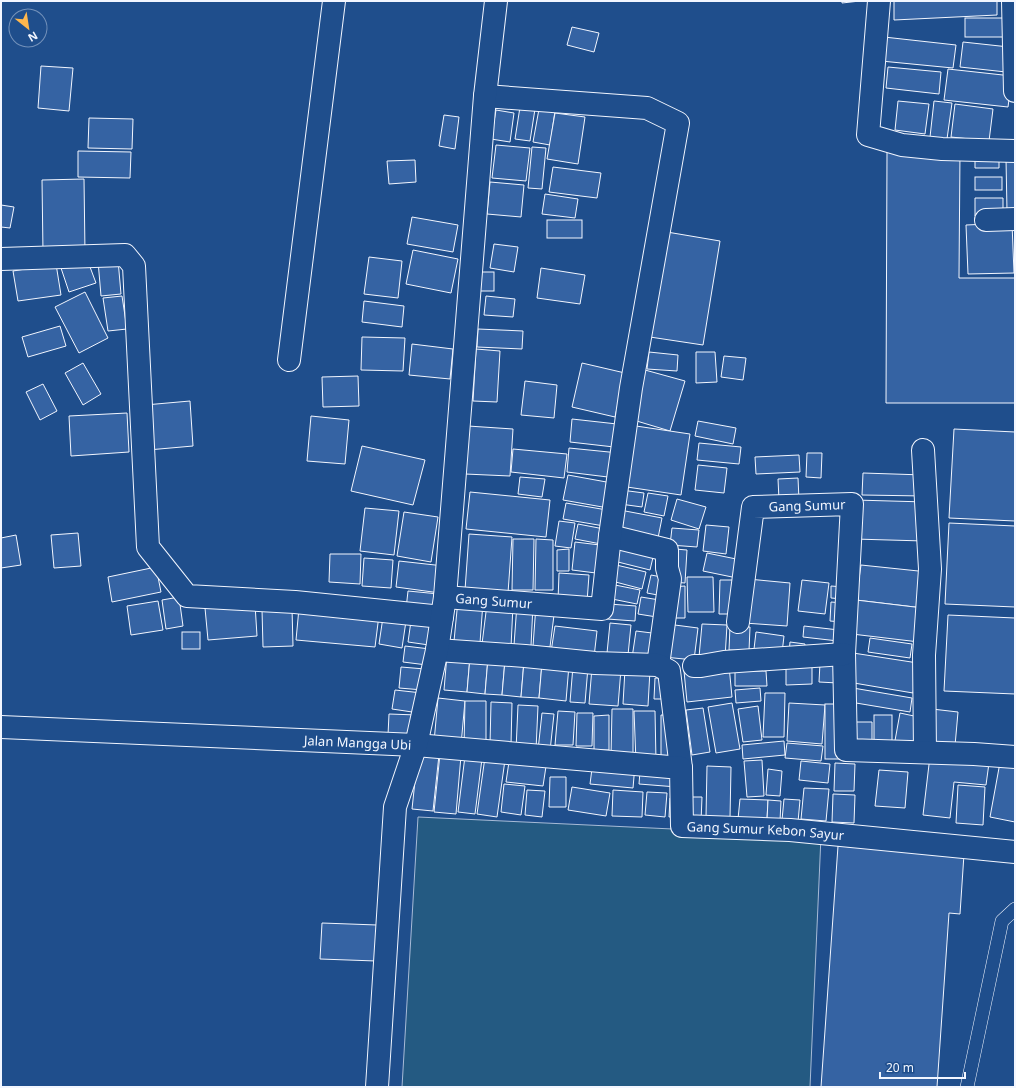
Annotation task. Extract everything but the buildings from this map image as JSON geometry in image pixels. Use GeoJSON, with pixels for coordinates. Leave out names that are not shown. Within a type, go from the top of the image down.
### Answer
{"type":"FeatureCollection","features":[{"type":"Feature","properties":{"kind":"street"},"geometry":{"type":"LineString","coordinates":[[289,360],[334,1]]}},
{"type":"Feature","properties":{"kind":"street"},"geometry":{"type":"LineString","coordinates":[[437,650],[525,656],[595,663],[658,665],[669,671],[676,714],[681,768],[416,745],[437,650],[444,607],[485,96],[496,1]]}},
{"type":"Feature","properties":{"kind":"street"},"geometry":{"type":"LineString","coordinates":[[879,1],[868,135],[902,146],[942,149],[1015,151]]}},
{"type":"Feature","properties":{"kind":"street"},"geometry":{"type":"LineString","coordinates":[[1013,1],[1015,91]]}},
{"type":"Feature","properties":{"kind":"street"},"geometry":{"type":"LineString","coordinates":[[485,96],[647,108],[678,123],[630,388],[610,536],[667,550],[667,568],[670,579],[658,665]]}},
{"type":"Feature","properties":{"kind":"street"},"geometry":{"type":"LineString","coordinates":[[986,220],[1015,219]]}},
{"type":"Feature","properties":{"kind":"street"},"geometry":{"type":"LineString","coordinates":[[1,259],[125,255],[134,266],[148,547],[187,596],[295,602],[444,607]]}},
{"type":"Feature","properties":{"kind":"street"},"geometry":{"type":"LineString","coordinates":[[922,450],[930,569],[924,655],[925,752]]}},
{"type":"Feature","properties":{"kind":"street","name":"Gang Sumur"},"geometry":{"type":"LineString","coordinates":[[738,622],[753,506],[852,504],[844,654],[846,750],[974,754],[1015,757]]}},
{"type":"Feature","properties":{"kind":"street","name":"Gang Sumur"},"geometry":{"type":"LineString","coordinates":[[444,607],[602,609],[610,536]]}},
{"type":"Feature","properties":{"kind":"street"},"geometry":{"type":"LineString","coordinates":[[694,666],[724,662],[844,654]]}},
{"type":"Feature","properties":{"kind":"street","name":"Jalan Mangga Ubi"},"geometry":{"type":"LineString","coordinates":[[1,727],[416,745],[395,807],[377,1087]]}},
{"type":"Feature","properties":{"kind":"street","name":"Gang Sumur Kebon Sayur"},"geometry":{"type":"LineString","coordinates":[[681,768],[682,826],[790,830],[1015,852]]}},
{"type":"Feature","properties":{"kind":"lane"},"geometry":{"type":"LineString","coordinates":[[967,1087],[1002,920],[1015,909]]}},
{"type":"Feature","properties":{"kind":"shaded area"},"geometry":{"type":"Polygon","coordinates":[[[418,817],[821,836],[810,1087],[402,1087],[418,817]]]}}]}
